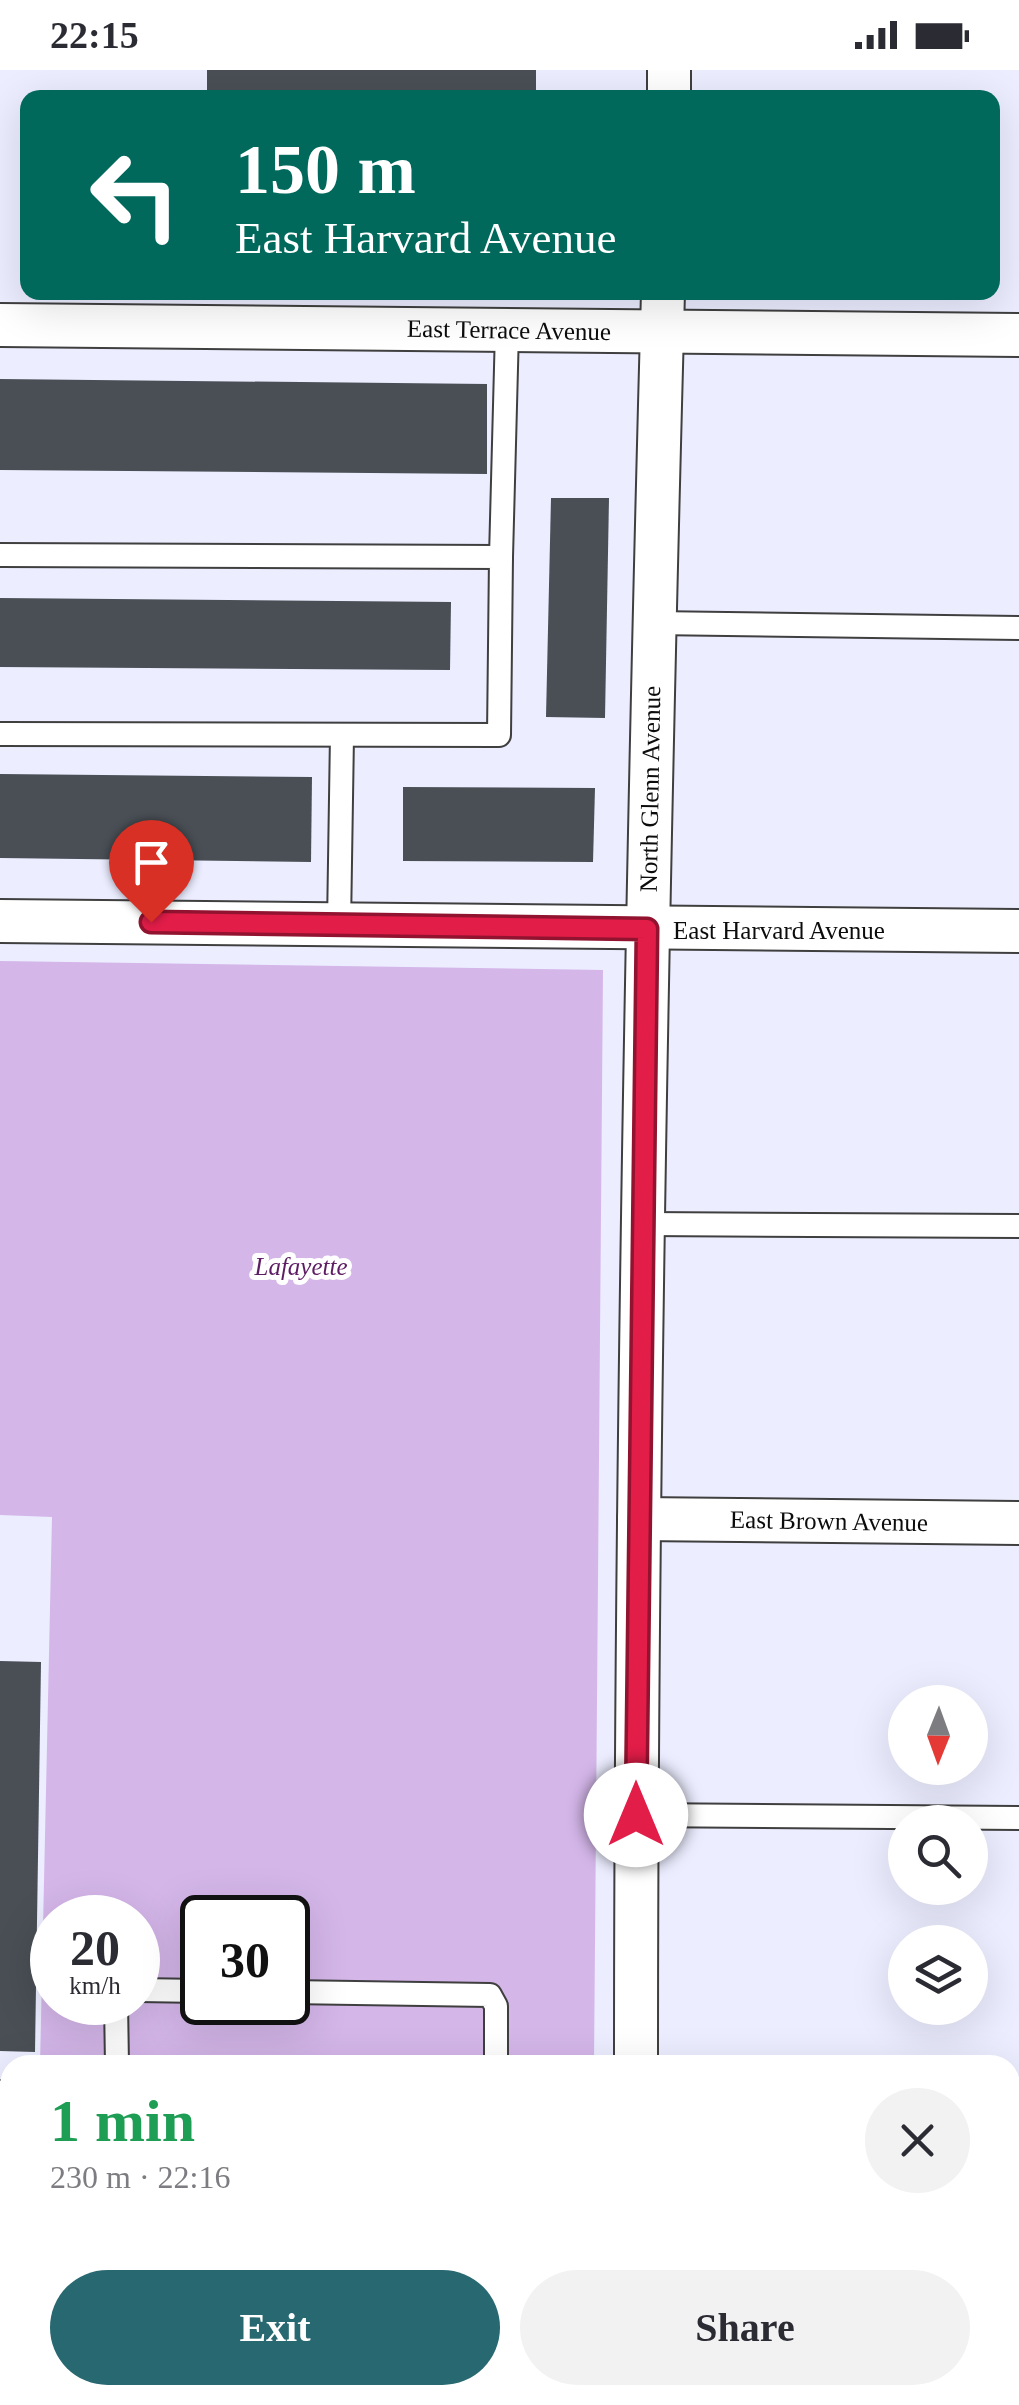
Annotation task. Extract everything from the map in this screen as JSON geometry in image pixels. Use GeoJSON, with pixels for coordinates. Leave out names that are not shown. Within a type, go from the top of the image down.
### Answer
{"type":"FeatureCollection","features":[{"type":"Feature","properties":{"kind":"street","name":"East Terrace Avenue"},"geometry":{"type":"LineString","coordinates":[[0,325],[507,330],[663,312],[1019,335]]}},
{"type":"Feature","properties":{"kind":"street","name":"North Glenn Avenue"},"geometry":{"type":"LineString","coordinates":[[636,2055],[647,929],[663,312]]}},
{"type":"Feature","properties":{"kind":"street","name":"East Harvard Avenue"},"geometry":{"type":"LineString","coordinates":[[0,920],[1019,931]]}},
{"type":"Feature","properties":{"kind":"street","name":"East Brown Avenue"},"geometry":{"type":"LineString","coordinates":[[639,1519],[1019,1523]]}},
{"type":"Feature","properties":{"kind":"lane"},"geometry":{"type":"LineString","coordinates":[[0,734],[499,735],[507,330]]}},
{"type":"Feature","properties":{"kind":"lane"},"geometry":{"type":"LineString","coordinates":[[0,554],[501,556]]}},
{"type":"Feature","properties":{"kind":"lane"},"geometry":{"type":"LineString","coordinates":[[653,624],[1019,628]]}},
{"type":"Feature","properties":{"kind":"lane"},"geometry":{"type":"LineString","coordinates":[[339,925],[342,734]]}},
{"type":"Feature","properties":{"kind":"lane"},"geometry":{"type":"LineString","coordinates":[[645,1224],[1019,1226]]}},
{"type":"Feature","properties":{"kind":"lane"},"geometry":{"type":"LineString","coordinates":[[636,1815],[1019,1818]]}},
{"type":"Feature","properties":{"kind":"lane"},"geometry":{"type":"LineString","coordinates":[[310,1992],[490,1995],[496,2006],[496,2055]]}},
{"type":"Feature","properties":{"kind":"lane"},"geometry":{"type":"LineString","coordinates":[[116,2025],[116,2055]]}},
{"type":"Feature","properties":{"kind":"green space","name":"Lafayette"},"geometry":{"type":"Polygon","coordinates":[[[0,961],[603,970],[594,2055],[40,2055],[41,2025],[160,2025],[160,1895],[44,1895],[52,1517],[0,1515],[0,961]]]}},
{"type":"Feature","properties":{"kind":"building"},"geometry":{"type":"Polygon","coordinates":[[[207,70],[536,70],[536,90],[207,90],[207,70]]]}},
{"type":"Feature","properties":{"kind":"building"},"geometry":{"type":"Polygon","coordinates":[[[0,379],[487,384],[487,474],[0,470],[0,379]]]}},
{"type":"Feature","properties":{"kind":"building"},"geometry":{"type":"Polygon","coordinates":[[[551,498],[609,498],[605,718],[546,717],[551,498]]]}},
{"type":"Feature","properties":{"kind":"building"},"geometry":{"type":"Polygon","coordinates":[[[0,598],[451,602],[450,670],[0,667],[0,598]]]}},
{"type":"Feature","properties":{"kind":"building"},"geometry":{"type":"Polygon","coordinates":[[[0,774],[312,777],[311,862],[0,858],[0,774]]]}},
{"type":"Feature","properties":{"kind":"building"},"geometry":{"type":"Polygon","coordinates":[[[403,787],[595,788],[593,862],[403,861],[403,787]]]}},
{"type":"Feature","properties":{"kind":"building"},"geometry":{"type":"Polygon","coordinates":[[[0,1661],[41,1662],[37,1895],[30,1895],[30,2025],[35,2025],[35,2052],[0,2051],[0,1661]]]}},
{"type":"Feature","properties":{"kind":"route"},"geometry":{"type":"LineString","coordinates":[[151,922],[647,929],[636,1815]]}}]}
